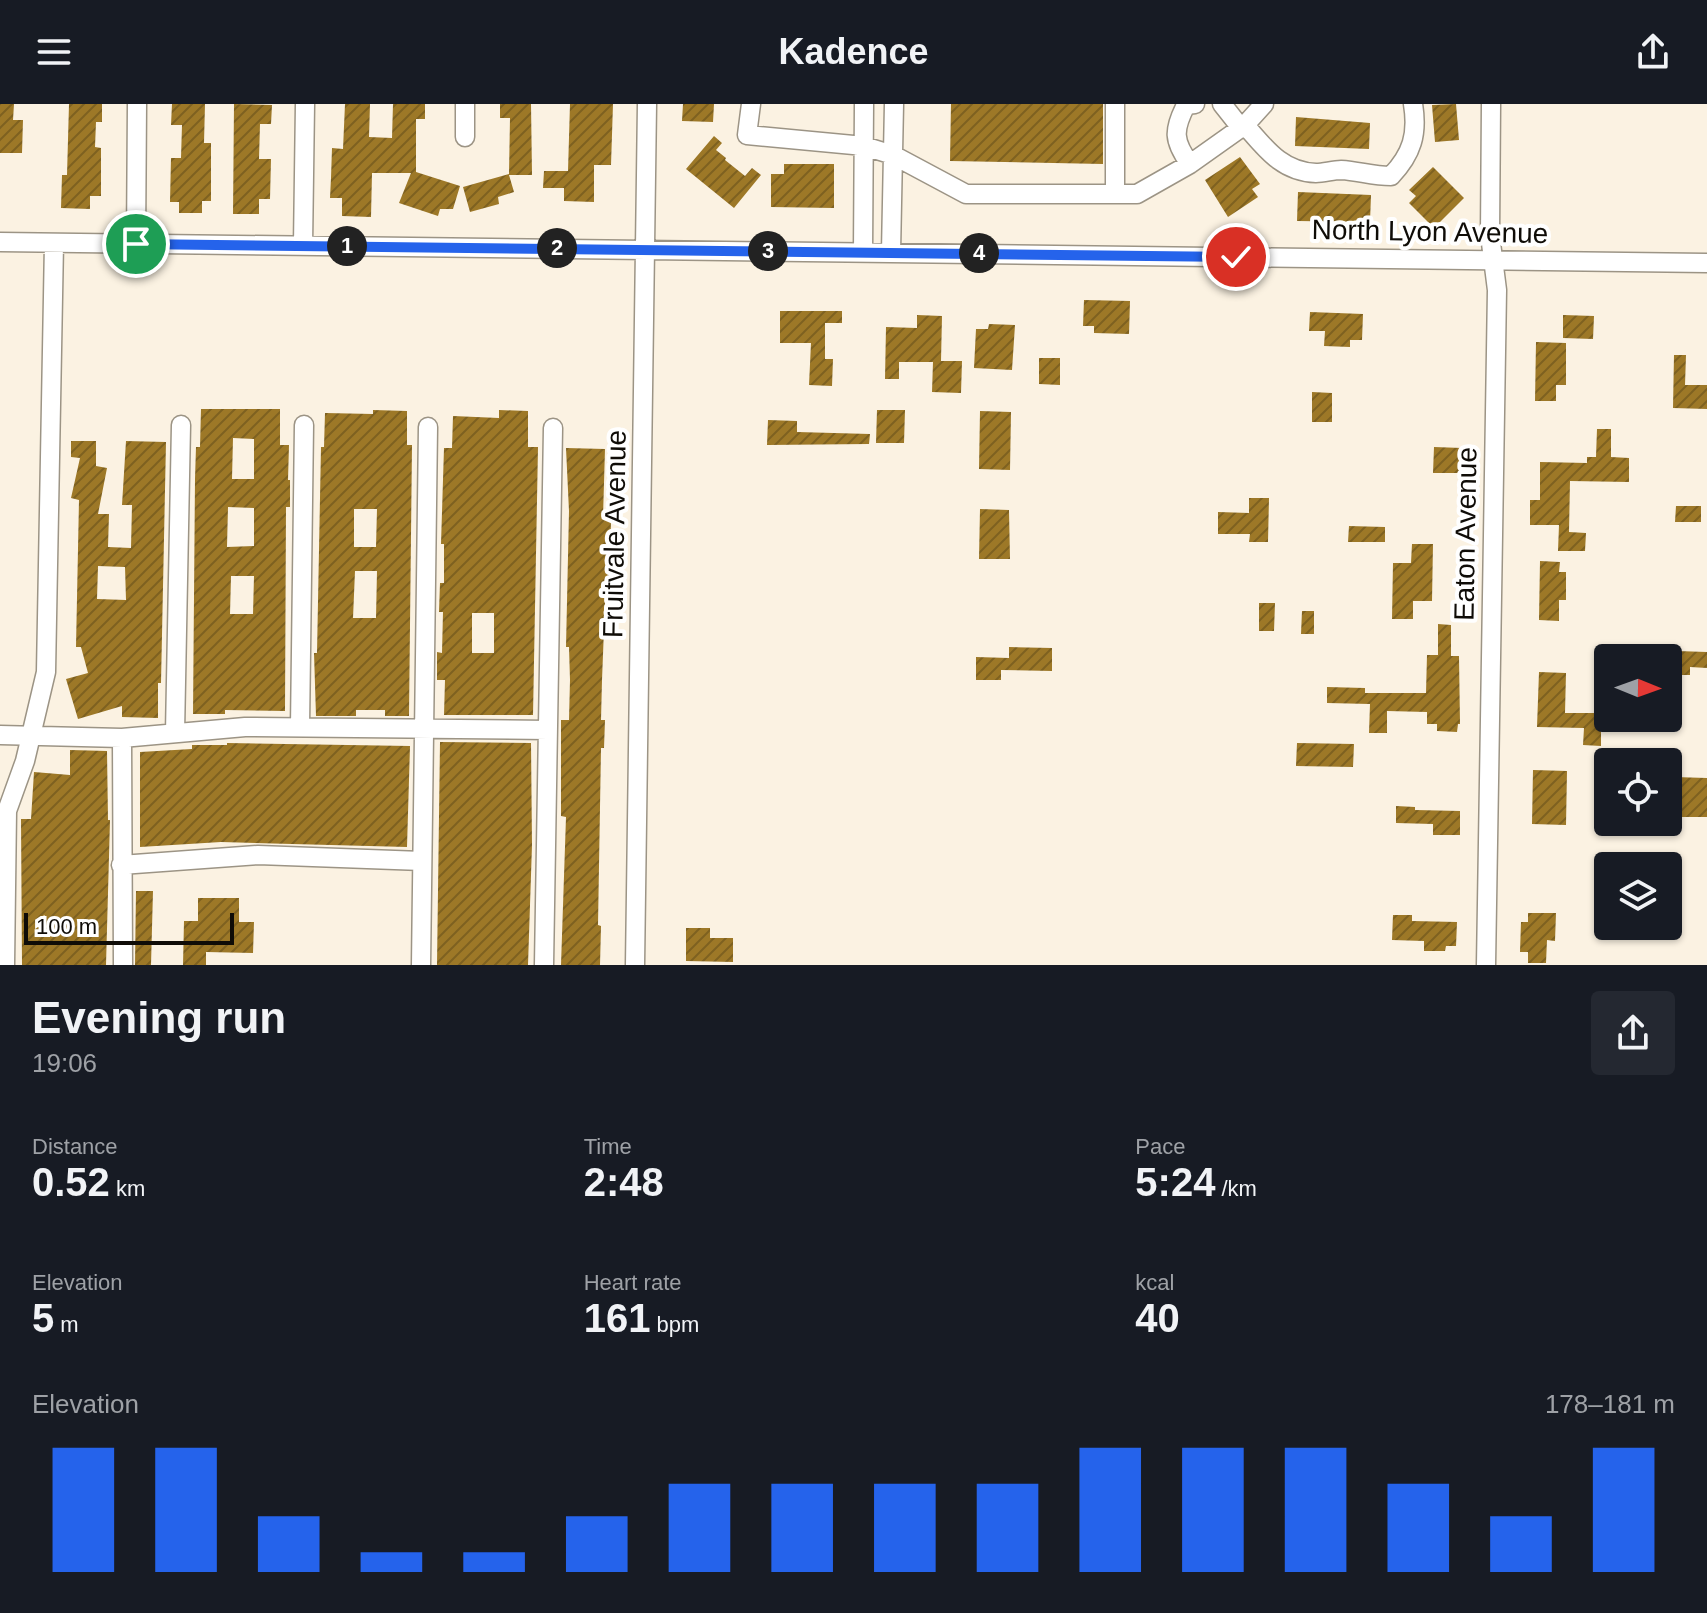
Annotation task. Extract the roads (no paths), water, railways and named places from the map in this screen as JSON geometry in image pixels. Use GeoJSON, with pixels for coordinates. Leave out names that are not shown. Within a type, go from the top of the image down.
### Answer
{"type":"FeatureCollection","features":[{"type":"Feature","properties":{"kind":"street"},"geometry":{"type":"LineString","coordinates":[[136,244],[137,104]]}},
{"type":"Feature","properties":{"kind":"street"},"geometry":{"type":"LineString","coordinates":[[303,245],[305,104]]}},
{"type":"Feature","properties":{"kind":"street"},"geometry":{"type":"LineString","coordinates":[[465,104],[465,137]]}},
{"type":"Feature","properties":{"kind":"street","name":"Fruitvale Avenue"},"geometry":{"type":"LineString","coordinates":[[635,965],[647,104]]}},
{"type":"Feature","properties":{"kind":"street"},"geometry":{"type":"LineString","coordinates":[[751,104],[747,135],[864,146],[893,155],[966,194],[1137,194],[1190,164],[1243,126],[1264,104]]}},
{"type":"Feature","properties":{"kind":"street"},"geometry":{"type":"LineString","coordinates":[[863,252],[864,104]]}},
{"type":"Feature","properties":{"kind":"street"},"geometry":{"type":"LineString","coordinates":[[891,252],[894,104]]}},
{"type":"Feature","properties":{"kind":"street"},"geometry":{"type":"LineString","coordinates":[[1115,104],[1115,194]]}},
{"type":"Feature","properties":{"kind":"street"},"geometry":{"type":"LineString","coordinates":[[1190,164],[1178,148],[1176,124],[1186,105],[1195,104]]}},
{"type":"Feature","properties":{"kind":"street"},"geometry":{"type":"LineString","coordinates":[[1222,104],[1273,158],[1292,168],[1313,173],[1342,170],[1370,177],[1391,176],[1407,158],[1416,135],[1413,104]]}},
{"type":"Feature","properties":{"kind":"street","name":"Eaton Avenue"},"geometry":{"type":"LineString","coordinates":[[1486,965],[1497,290],[1490,235],[1491,104]]}},
{"type":"Feature","properties":{"kind":"street"},"geometry":{"type":"LineString","coordinates":[[863,192],[892,193]]}},
{"type":"Feature","properties":{"kind":"street","name":"North Lyon Avenue"},"geometry":{"type":"LineString","coordinates":[[0,242],[1707,263]]}},
{"type":"Feature","properties":{"kind":"street"},"geometry":{"type":"LineString","coordinates":[[5,965],[7,811],[25,761],[46,672],[54,243]]}},
{"type":"Feature","properties":{"kind":"street"},"geometry":{"type":"LineString","coordinates":[[175,733],[181,425]]}},
{"type":"Feature","properties":{"kind":"street"},"geometry":{"type":"LineString","coordinates":[[300,727],[304,425]]}},
{"type":"Feature","properties":{"kind":"street"},"geometry":{"type":"LineString","coordinates":[[421,965],[428,427]]}},
{"type":"Feature","properties":{"kind":"street"},"geometry":{"type":"LineString","coordinates":[[544,965],[553,428]]}},
{"type":"Feature","properties":{"kind":"street"},"geometry":{"type":"LineString","coordinates":[[0,735],[122,738],[245,727],[548,730]]}},
{"type":"Feature","properties":{"kind":"street"},"geometry":{"type":"LineString","coordinates":[[122,738],[123,965]]}},
{"type":"Feature","properties":{"kind":"street"},"geometry":{"type":"LineString","coordinates":[[121,865],[258,855],[422,861]]}}]}
